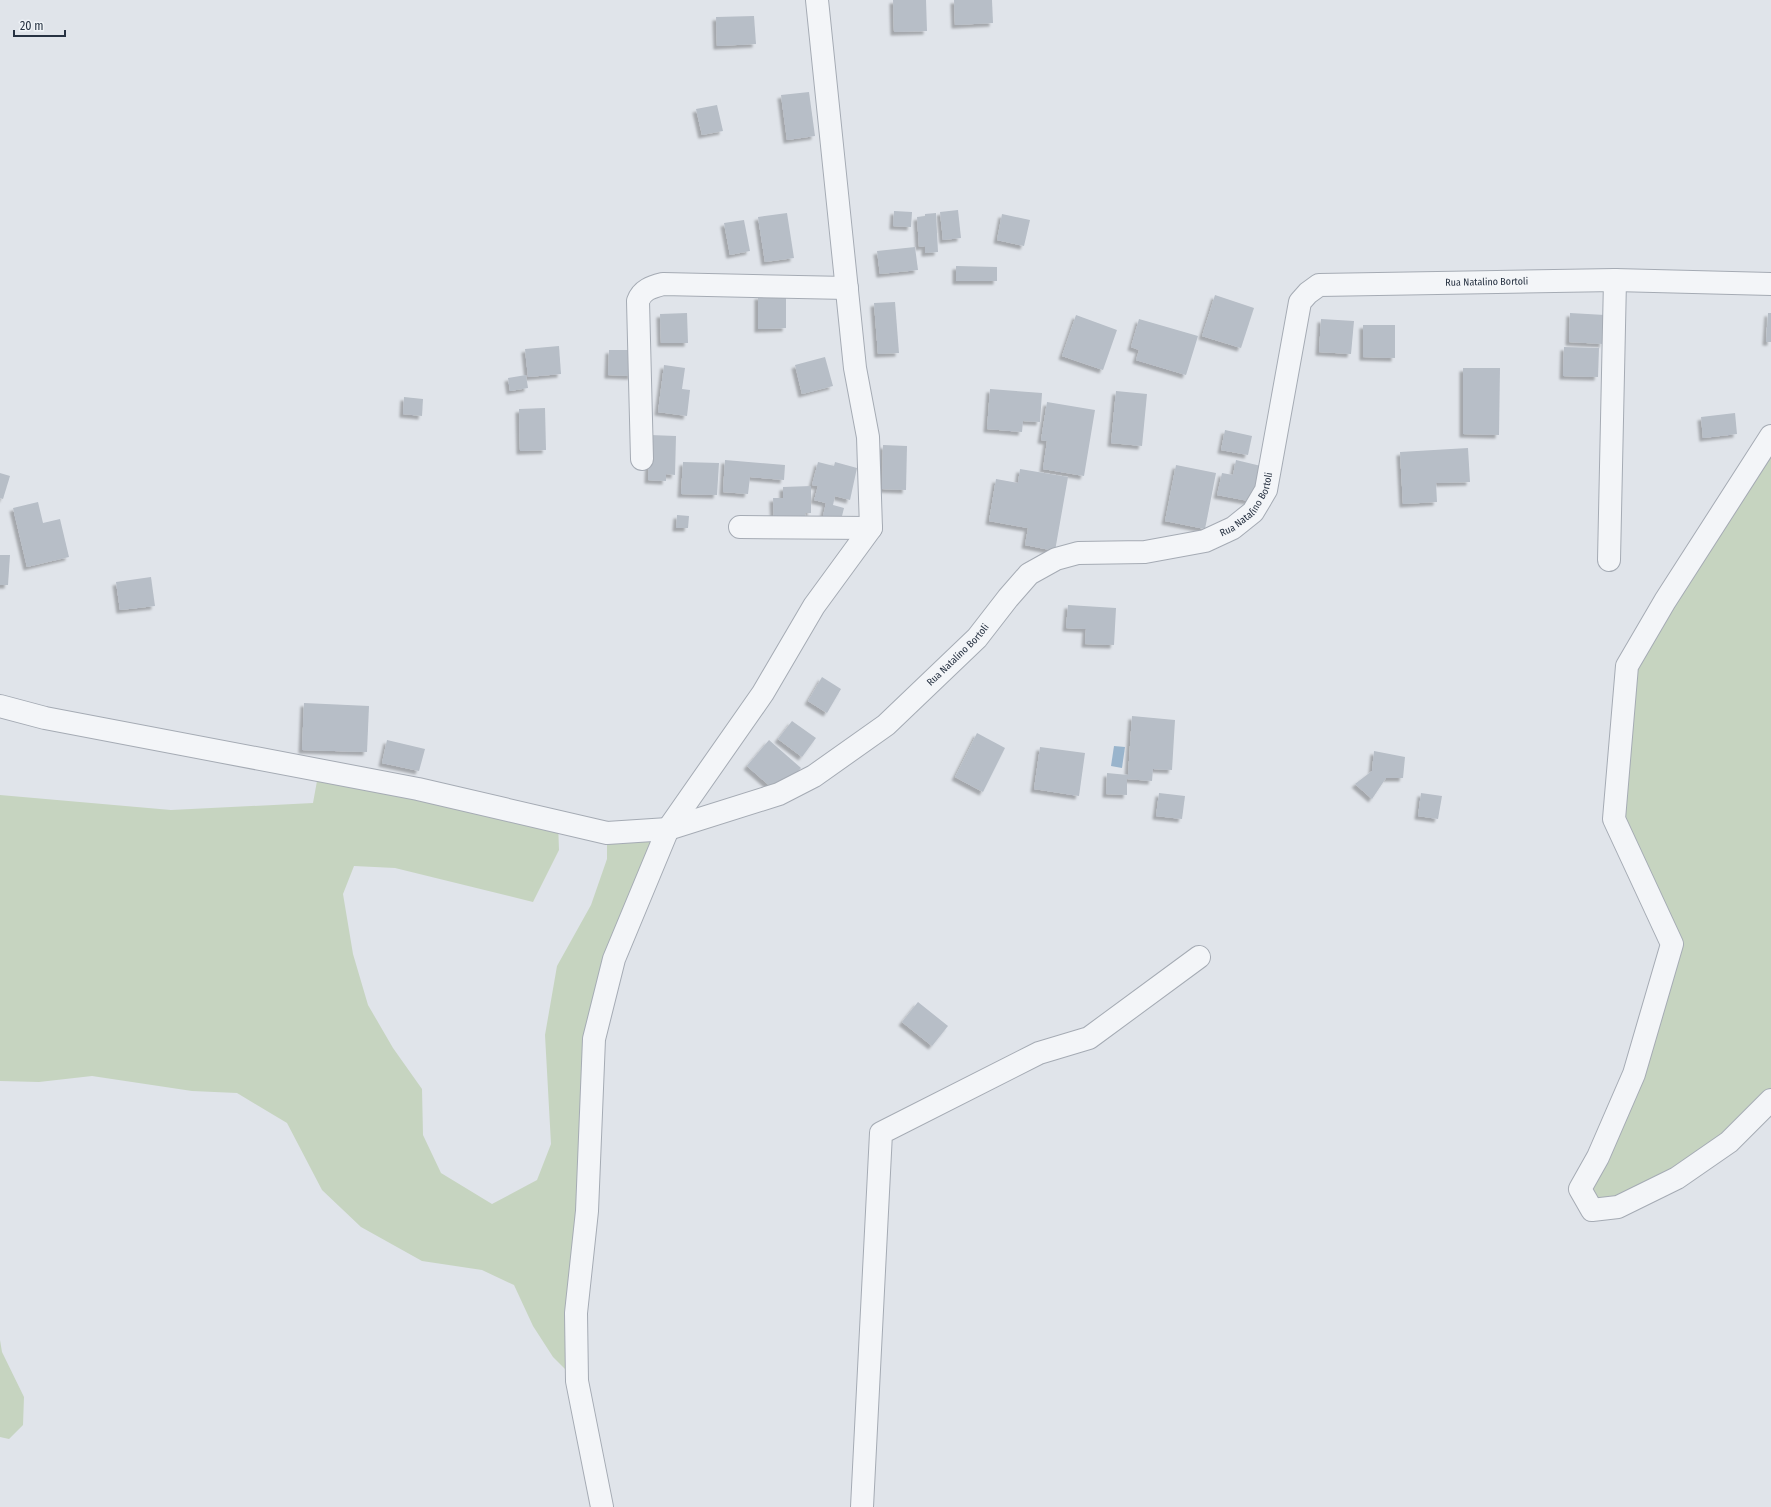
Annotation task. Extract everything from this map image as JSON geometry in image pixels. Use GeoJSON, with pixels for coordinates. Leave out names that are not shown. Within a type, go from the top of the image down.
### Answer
{"type":"FeatureCollection","features":[{"type":"Feature","properties":{"kind":"street"},"geometry":{"type":"LineString","coordinates":[[602,1507],[577,1374],[576,1313],[587,1211],[594,1039],[614,959],[668,829],[763,693],[814,606],[871,528],[868,437],[855,368],[817,0]]}},
{"type":"Feature","properties":{"kind":"street"},"geometry":{"type":"LineString","coordinates":[[1609,560],[1616,280]]}},
{"type":"Feature","properties":{"kind":"street","name":"Rua Natalino Bortoli"},"geometry":{"type":"LineString","coordinates":[[0,706],[45,718],[418,789],[607,833],[668,829],[779,794],[814,776],[886,725],[977,638],[1029,574],[1056,559],[1078,553],[1145,552],[1205,541],[1233,528],[1253,512],[1266,490],[1300,302],[1308,292],[1319,286],[1616,280],[1771,284]]}},
{"type":"Feature","properties":{"kind":"street"},"geometry":{"type":"LineString","coordinates":[[642,459],[638,301],[640,293],[652,287],[663,284],[847,288]]}},
{"type":"Feature","properties":{"kind":"street"},"geometry":{"type":"LineString","coordinates":[[1771,436],[1665,601],[1627,666],[1614,819],[1672,944],[1634,1074],[1598,1157],[1580,1189],[1592,1210],[1618,1207],[1676,1178],[1730,1142],[1771,1100]]}},
{"type":"Feature","properties":{"kind":"street"},"geometry":{"type":"LineString","coordinates":[[740,527],[871,528]]}},
{"type":"Feature","properties":{"kind":"street"},"geometry":{"type":"LineString","coordinates":[[862,1507],[881,1133],[1039,1054],[1088,1038],[1198,957]]}},
{"type":"Feature","properties":{"kind":"green space"},"geometry":{"type":"Polygon","coordinates":[[[1771,436],[1771,1100],[1729,1142],[1592,1210],[1580,1189],[1672,944],[1614,819],[1627,666],[1771,436]]]}},
{"type":"Feature","properties":{"kind":"green space"},"geometry":{"type":"Polygon","coordinates":[[[319,770],[558,822],[559,850],[533,902],[395,868],[354,866],[343,894],[353,954],[368,1005],[393,1048],[422,1089],[423,1135],[441,1173],[492,1204],[537,1180],[551,1144],[545,1035],[557,966],[591,905],[607,859],[607,833],[668,829],[594,1039],[577,1381],[553,1357],[533,1326],[514,1285],[482,1270],[422,1261],[361,1227],[322,1190],[287,1123],[237,1093],[192,1091],[92,1076],[39,1082],[0,1081],[0,795],[171,810],[313,803],[319,770]]]}},
{"type":"Feature","properties":{"kind":"green space"},"geometry":{"type":"Polygon","coordinates":[[[0,1340],[2,1352],[24,1397],[23,1425],[9,1439],[0,1437],[0,1340]]]}},
{"type":"Feature","properties":{"kind":"water"},"geometry":{"type":"Polygon","coordinates":[[[1114,746],[1125,747],[1122,768],[1111,766],[1114,746]]]}},
{"type":"Feature","properties":{"kind":"building"},"geometry":{"type":"Polygon","coordinates":[[[893,0],[926,0],[927,31],[894,32],[893,0]]]}},
{"type":"Feature","properties":{"kind":"building"},"geometry":{"type":"Polygon","coordinates":[[[954,0],[992,0],[993,23],[955,25],[954,0]]]}},
{"type":"Feature","properties":{"kind":"building"},"geometry":{"type":"Polygon","coordinates":[[[754,16],[756,44],[717,46],[716,17],[754,16]]]}},
{"type":"Feature","properties":{"kind":"building"},"geometry":{"type":"Polygon","coordinates":[[[809,92],[815,136],[787,140],[781,95],[809,92]]]}},
{"type":"Feature","properties":{"kind":"building"},"geometry":{"type":"Polygon","coordinates":[[[717,105],[723,131],[702,135],[696,109],[717,105]]]}},
{"type":"Feature","properties":{"kind":"building"},"geometry":{"type":"Polygon","coordinates":[[[958,210],[961,238],[943,240],[940,212],[958,210]]]}},
{"type":"Feature","properties":{"kind":"building"},"geometry":{"type":"Polygon","coordinates":[[[894,211],[912,212],[911,227],[893,226],[894,211]]]}},
{"type":"Feature","properties":{"kind":"building"},"geometry":{"type":"Polygon","coordinates":[[[787,213],[794,258],[765,262],[758,217],[787,213]]]}},
{"type":"Feature","properties":{"kind":"building"},"geometry":{"type":"Polygon","coordinates":[[[936,213],[938,252],[925,253],[925,246],[919,247],[917,217],[925,216],[925,214],[936,213]]]}},
{"type":"Feature","properties":{"kind":"building"},"geometry":{"type":"Polygon","coordinates":[[[1002,214],[1030,220],[1024,246],[997,240],[1002,214]]]}},
{"type":"Feature","properties":{"kind":"building"},"geometry":{"type":"Polygon","coordinates":[[[744,220],[750,251],[730,255],[724,223],[744,220]]]}},
{"type":"Feature","properties":{"kind":"building"},"geometry":{"type":"Polygon","coordinates":[[[915,247],[918,270],[880,274],[877,251],[915,247]]]}},
{"type":"Feature","properties":{"kind":"building"},"geometry":{"type":"Polygon","coordinates":[[[956,266],[997,267],[997,281],[956,281],[956,266]]]}},
{"type":"Feature","properties":{"kind":"building"},"geometry":{"type":"Polygon","coordinates":[[[1215,295],[1254,308],[1241,348],[1202,336],[1215,295]]]}},
{"type":"Feature","properties":{"kind":"building"},"geometry":{"type":"Polygon","coordinates":[[[758,296],[786,296],[786,328],[758,329],[758,296]]]}},
{"type":"Feature","properties":{"kind":"building"},"geometry":{"type":"Polygon","coordinates":[[[895,302],[899,353],[878,354],[874,303],[895,302]]]}},
{"type":"Feature","properties":{"kind":"building"},"geometry":{"type":"Polygon","coordinates":[[[687,313],[688,343],[661,343],[660,314],[687,313]]]}},
{"type":"Feature","properties":{"kind":"building"},"geometry":{"type":"Polygon","coordinates":[[[1570,313],[1605,315],[1603,344],[1569,342],[1570,313]]]}},
{"type":"Feature","properties":{"kind":"building"},"geometry":{"type":"Polygon","coordinates":[[[1768,313],[1771,313],[1771,342],[1766,342],[1768,313]]]}},
{"type":"Feature","properties":{"kind":"building"},"geometry":{"type":"Polygon","coordinates":[[[1076,315],[1117,330],[1103,370],[1062,356],[1076,315]]]}},
{"type":"Feature","properties":{"kind":"building"},"geometry":{"type":"Polygon","coordinates":[[[1139,319],[1198,336],[1186,375],[1136,360],[1139,350],[1131,347],[1139,319]]]}},
{"type":"Feature","properties":{"kind":"building"},"geometry":{"type":"Polygon","coordinates":[[[1321,319],[1354,321],[1351,354],[1319,352],[1321,319]]]}},
{"type":"Feature","properties":{"kind":"building"},"geometry":{"type":"Polygon","coordinates":[[[1363,325],[1395,325],[1395,358],[1363,357],[1363,325]]]}},
{"type":"Feature","properties":{"kind":"building"},"geometry":{"type":"Polygon","coordinates":[[[559,346],[561,374],[528,377],[525,349],[559,346]]]}},
{"type":"Feature","properties":{"kind":"building"},"geometry":{"type":"Polygon","coordinates":[[[1564,347],[1599,348],[1598,377],[1563,376],[1564,347]]]}},
{"type":"Feature","properties":{"kind":"building"},"geometry":{"type":"Polygon","coordinates":[[[609,350],[632,350],[632,376],[608,375],[609,350]]]}},
{"type":"Feature","properties":{"kind":"building"},"geometry":{"type":"Polygon","coordinates":[[[825,357],[833,386],[802,394],[795,365],[825,357]]]}},
{"type":"Feature","properties":{"kind":"building"},"geometry":{"type":"Polygon","coordinates":[[[664,365],[685,368],[682,389],[690,390],[687,416],[658,412],[664,365]]]}},
{"type":"Feature","properties":{"kind":"building"},"geometry":{"type":"Polygon","coordinates":[[[1463,368],[1500,368],[1499,435],[1463,434],[1463,368]]]}},
{"type":"Feature","properties":{"kind":"building"},"geometry":{"type":"Polygon","coordinates":[[[526,375],[528,388],[510,391],[508,378],[526,375]]]}},
{"type":"Feature","properties":{"kind":"building"},"geometry":{"type":"Polygon","coordinates":[[[990,389],[1042,393],[1040,422],[1023,421],[1022,432],[987,429],[990,389]]]}},
{"type":"Feature","properties":{"kind":"building"},"geometry":{"type":"Polygon","coordinates":[[[1116,391],[1147,394],[1142,446],[1111,443],[1116,391]]]}},
{"type":"Feature","properties":{"kind":"building"},"geometry":{"type":"Polygon","coordinates":[[[404,397],[423,399],[422,416],[403,414],[404,397]]]}},
{"type":"Feature","properties":{"kind":"building"},"geometry":{"type":"Polygon","coordinates":[[[1047,402],[1095,410],[1084,476],[1043,469],[1047,441],[1041,440],[1047,402]]]}},
{"type":"Feature","properties":{"kind":"building"},"geometry":{"type":"Polygon","coordinates":[[[545,408],[546,450],[520,451],[519,409],[545,408]]]}},
{"type":"Feature","properties":{"kind":"building"},"geometry":{"type":"Polygon","coordinates":[[[1735,413],[1737,434],[1703,438],[1701,417],[1735,413]]]}},
{"type":"Feature","properties":{"kind":"building"},"geometry":{"type":"Polygon","coordinates":[[[1225,430],[1252,436],[1248,455],[1221,450],[1225,430]]]}},
{"type":"Feature","properties":{"kind":"building"},"geometry":{"type":"Polygon","coordinates":[[[650,435],[676,436],[675,475],[666,474],[666,481],[648,480],[650,435]]]}},
{"type":"Feature","properties":{"kind":"building"},"geometry":{"type":"Polygon","coordinates":[[[883,445],[907,446],[906,490],[882,489],[883,445]]]}},
{"type":"Feature","properties":{"kind":"building"},"geometry":{"type":"Polygon","coordinates":[[[1468,448],[1470,482],[1436,483],[1437,502],[1403,504],[1400,452],[1468,448]]]}},
{"type":"Feature","properties":{"kind":"building"},"geometry":{"type":"Polygon","coordinates":[[[725,460],[785,465],[784,480],[750,477],[748,494],[723,492],[725,460]]]}},
{"type":"Feature","properties":{"kind":"building"},"geometry":{"type":"Polygon","coordinates":[[[1236,460],[1261,466],[1254,502],[1217,495],[1222,473],[1233,475],[1236,460]]]}},
{"type":"Feature","properties":{"kind":"building"},"geometry":{"type":"Polygon","coordinates":[[[683,462],[719,463],[717,495],[681,494],[683,462]]]}},
{"type":"Feature","properties":{"kind":"building"},"geometry":{"type":"Polygon","coordinates":[[[818,462],[834,466],[835,462],[857,468],[850,500],[835,496],[833,505],[844,508],[841,520],[823,516],[826,503],[814,500],[818,486],[812,485],[818,462]]]}},
{"type":"Feature","properties":{"kind":"building"},"geometry":{"type":"Polygon","coordinates":[[[1176,465],[1216,473],[1205,529],[1165,521],[1176,465]]]}},
{"type":"Feature","properties":{"kind":"building"},"geometry":{"type":"Polygon","coordinates":[[[1020,469],[1068,477],[1055,551],[1025,545],[1028,528],[989,521],[996,479],[1018,483],[1020,469]]]}},
{"type":"Feature","properties":{"kind":"building"},"geometry":{"type":"Polygon","coordinates":[[[0,473],[10,476],[3,499],[0,498],[0,473]]]}},
{"type":"Feature","properties":{"kind":"building"},"geometry":{"type":"Polygon","coordinates":[[[811,486],[811,513],[805,513],[806,519],[774,520],[773,498],[783,498],[783,487],[811,486]]]}},
{"type":"Feature","properties":{"kind":"building"},"geometry":{"type":"Polygon","coordinates":[[[38,502],[43,523],[60,519],[69,557],[27,567],[13,508],[38,502]]]}},
{"type":"Feature","properties":{"kind":"building"},"geometry":{"type":"Polygon","coordinates":[[[677,515],[689,516],[688,528],[676,528],[677,515]]]}},
{"type":"Feature","properties":{"kind":"building"},"geometry":{"type":"Polygon","coordinates":[[[0,555],[10,555],[8,585],[0,585],[0,555]]]}},
{"type":"Feature","properties":{"kind":"building"},"geometry":{"type":"Polygon","coordinates":[[[151,577],[155,606],[120,610],[116,582],[151,577]]]}},
{"type":"Feature","properties":{"kind":"building"},"geometry":{"type":"Polygon","coordinates":[[[1068,605],[1116,608],[1114,645],[1085,644],[1086,629],[1066,628],[1068,605]]]}},
{"type":"Feature","properties":{"kind":"building"},"geometry":{"type":"Polygon","coordinates":[[[822,677],[841,689],[827,713],[808,701],[822,677]]]}},
{"type":"Feature","properties":{"kind":"building"},"geometry":{"type":"Polygon","coordinates":[[[304,703],[369,706],[367,752],[302,750],[304,703]]]}},
{"type":"Feature","properties":{"kind":"building"},"geometry":{"type":"Polygon","coordinates":[[[1132,716],[1175,720],[1172,770],[1153,769],[1152,781],[1127,779],[1127,795],[1106,794],[1107,773],[1128,775],[1132,716]]]}},
{"type":"Feature","properties":{"kind":"building"},"geometry":{"type":"Polygon","coordinates":[[[792,721],[816,738],[802,757],[778,739],[792,721]]]}},
{"type":"Feature","properties":{"kind":"building"},"geometry":{"type":"Polygon","coordinates":[[[977,733],[1005,748],[983,792],[955,777],[977,733]]]}},
{"type":"Feature","properties":{"kind":"building"},"geometry":{"type":"Polygon","coordinates":[[[387,740],[425,749],[419,771],[382,763],[387,740]]]}},
{"type":"Feature","properties":{"kind":"building"},"geometry":{"type":"Polygon","coordinates":[[[769,740],[801,768],[779,794],[747,766],[769,740]]]}},
{"type":"Feature","properties":{"kind":"building"},"geometry":{"type":"Polygon","coordinates":[[[1040,747],[1085,753],[1079,796],[1034,789],[1040,747]]]}},
{"type":"Feature","properties":{"kind":"building"},"geometry":{"type":"Polygon","coordinates":[[[1374,751],[1405,757],[1403,778],[1386,778],[1372,799],[1355,784],[1372,771],[1374,751]]]}},
{"type":"Feature","properties":{"kind":"building"},"geometry":{"type":"Polygon","coordinates":[[[1159,793],[1185,796],[1182,819],[1156,816],[1159,793]]]}},
{"type":"Feature","properties":{"kind":"building"},"geometry":{"type":"Polygon","coordinates":[[[1421,793],[1442,796],[1438,819],[1418,816],[1421,793]]]}},
{"type":"Feature","properties":{"kind":"building"},"geometry":{"type":"Polygon","coordinates":[[[918,1002],[948,1026],[932,1046],[902,1022],[918,1002]]]}}]}
